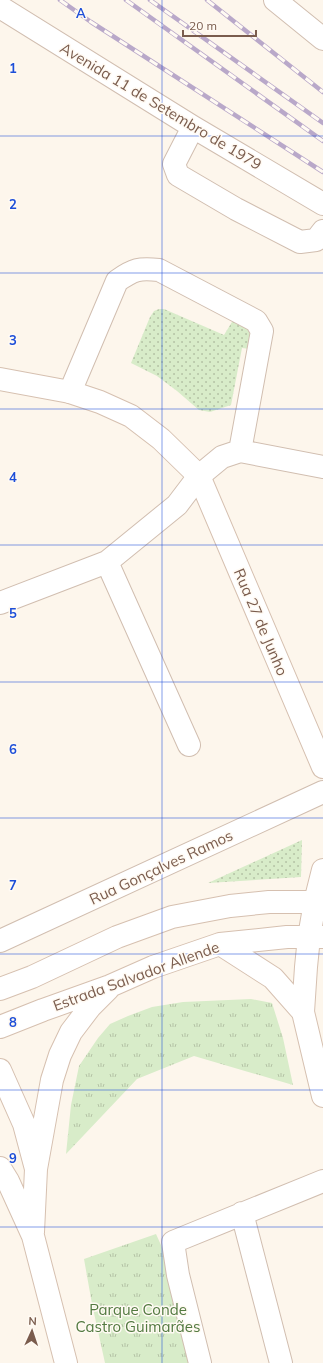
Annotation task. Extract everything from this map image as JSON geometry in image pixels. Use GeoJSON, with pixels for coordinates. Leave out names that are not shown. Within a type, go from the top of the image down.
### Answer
{"type":"FeatureCollection","features":[{"type":"Feature","properties":{"kind":"street"},"geometry":{"type":"LineString","coordinates":[[275,0],[323,38]]}},
{"type":"Feature","properties":{"kind":"street","name":"Avenida 11 de Setembro de 1979"},"geometry":{"type":"LineString","coordinates":[[0,7],[194,127],[323,204]]}},
{"type":"Feature","properties":{"kind":"street"},"geometry":{"type":"LineString","coordinates":[[194,127],[174,164],[178,175],[236,209],[300,242],[316,240],[323,231]]}},
{"type":"Feature","properties":{"kind":"street"},"geometry":{"type":"LineString","coordinates":[[70,392],[117,281],[129,272],[143,268],[159,270],[256,321],[262,332],[240,451]]}},
{"type":"Feature","properties":{"kind":"street"},"geometry":{"type":"LineString","coordinates":[[0,379],[70,392],[100,402],[131,416],[161,439],[199,476]]}},
{"type":"Feature","properties":{"kind":"street"},"geometry":{"type":"LineString","coordinates":[[0,603],[107,562],[177,505],[199,476],[222,456],[240,451],[323,467]]}},
{"type":"Feature","properties":{"kind":"street","name":"Rua 27 de Junho"},"geometry":{"type":"LineString","coordinates":[[199,476],[323,767]]}},
{"type":"Feature","properties":{"kind":"street"},"geometry":{"type":"LineString","coordinates":[[107,562],[189,745]]}},
{"type":"Feature","properties":{"kind":"street","name":"Rua Gonçalves Ramos"},"geometry":{"type":"LineString","coordinates":[[0,941],[323,792]]}},
{"type":"Feature","properties":{"kind":"street"},"geometry":{"type":"LineString","coordinates":[[323,870],[316,937],[306,967],[303,1012],[323,1096]]}},
{"type":"Feature","properties":{"kind":"street"},"geometry":{"type":"LineString","coordinates":[[0,989],[32,977],[117,937],[172,917],[230,906],[269,902],[319,902]]}},
{"type":"Feature","properties":{"kind":"street","name":"Estrada Salvador Allende"},"geometry":{"type":"LineString","coordinates":[[0,1028],[43,1010],[110,986],[153,967],[220,944],[287,937],[316,937]]}},
{"type":"Feature","properties":{"kind":"street"},"geometry":{"type":"LineString","coordinates":[[220,944],[273,978],[303,1012]]}},
{"type":"Feature","properties":{"kind":"street"},"geometry":{"type":"LineString","coordinates":[[33,1236],[36,1169],[52,1080],[60,1055],[71,1032],[90,1007],[110,986]]}},
{"type":"Feature","properties":{"kind":"street"},"geometry":{"type":"LineString","coordinates":[[0,1070],[24,1124],[36,1169]]}},
{"type":"Feature","properties":{"kind":"street"},"geometry":{"type":"LineString","coordinates":[[0,1168],[8,1181],[33,1236],[66,1363]]}},
{"type":"Feature","properties":{"kind":"street"},"geometry":{"type":"LineString","coordinates":[[200,1363],[178,1275],[173,1242],[323,1181]]}},
{"type":"Feature","properties":{"kind":"street"},"geometry":{"type":"LineString","coordinates":[[242,1213],[281,1363]]}},
{"type":"Feature","properties":{"kind":"green space"},"geometry":{"type":"Polygon","coordinates":[[[164,309],[224,335],[235,317],[254,327],[250,349],[242,348],[231,405],[210,412],[199,410],[157,376],[131,363],[150,317],[154,311],[164,309]]]}},
{"type":"Feature","properties":{"kind":"green space"},"geometry":{"type":"Polygon","coordinates":[[[302,840],[301,877],[208,883],[302,840]]]}},
{"type":"Feature","properties":{"kind":"green space"},"geometry":{"type":"Polygon","coordinates":[[[251,999],[272,1003],[283,1038],[293,1085],[194,1056],[137,1079],[66,1154],[71,1105],[79,1066],[98,1038],[110,1024],[152,1007],[183,1002],[251,999]]]}},
{"type":"Feature","properties":{"kind":"green space","name":"Parque Conde Castro Guimarães"},"geometry":{"type":"Polygon","coordinates":[[[156,1234],[165,1254],[192,1363],[105,1363],[84,1259],[156,1234]]]}},
{"type":"Feature","properties":{"kind":"railway"},"geometry":{"type":"LineString","coordinates":[[60,0],[91,22],[323,172]]}},
{"type":"Feature","properties":{"kind":"railway"},"geometry":{"type":"LineString","coordinates":[[126,0],[323,141]]}},
{"type":"Feature","properties":{"kind":"railway"},"geometry":{"type":"LineString","coordinates":[[150,0],[323,123]]}},
{"type":"Feature","properties":{"kind":"railway"},"geometry":{"type":"LineString","coordinates":[[207,0],[323,92]]}}]}
